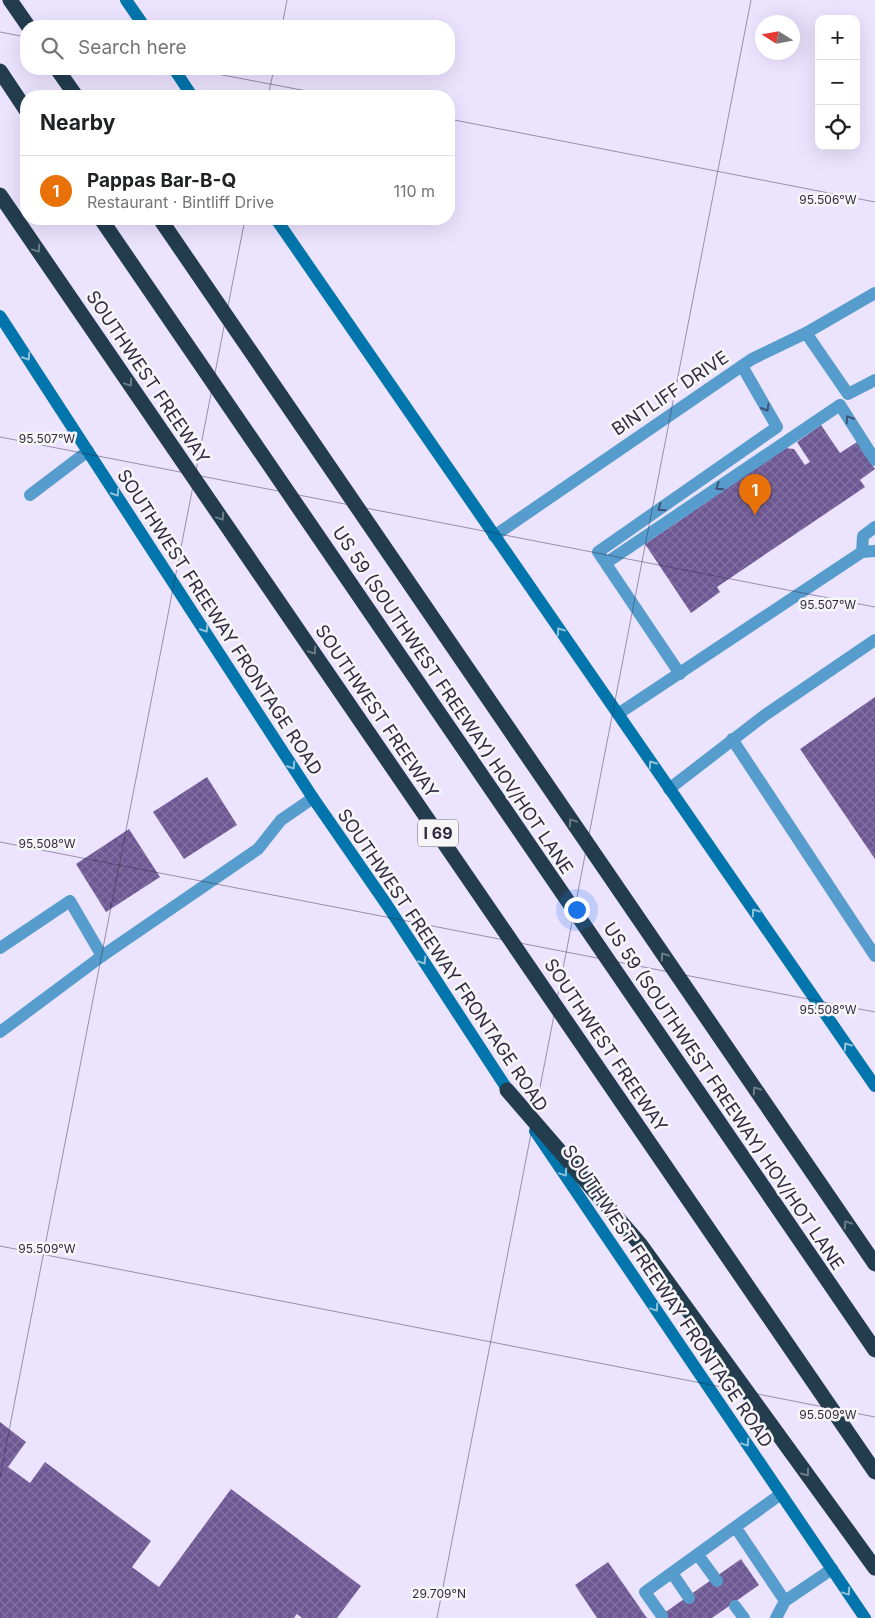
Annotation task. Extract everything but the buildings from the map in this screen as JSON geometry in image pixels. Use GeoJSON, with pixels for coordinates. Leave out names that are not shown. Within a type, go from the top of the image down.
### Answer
{"type":"FeatureCollection","features":[{"type":"Feature","properties":{"kind":"highway"},"geometry":{"type":"LineString","coordinates":[[10,0],[24,20]]}},
{"type":"Feature","properties":{"kind":"highway"},"geometry":{"type":"LineString","coordinates":[[0,71],[20,101]]}},
{"type":"Feature","properties":{"kind":"highway"},"geometry":{"type":"LineString","coordinates":[[61,75],[72,90]]}},
{"type":"Feature","properties":{"kind":"highway","name":"SOUTHWEST FREEWAY"},"geometry":{"type":"LineString","coordinates":[[0,195],[20,224]]}},
{"type":"Feature","properties":{"kind":"highway","name":"SOUTHWEST FREEWAY"},"geometry":{"type":"LineString","coordinates":[[21,225],[875,1472]]}},
{"type":"Feature","properties":{"kind":"highway","name":"US 59 (SOUTHWEST FREEWAY) HOV/HOT LANE"},"geometry":{"type":"LineString","coordinates":[[105,225],[875,1350]]}},
{"type":"Feature","properties":{"kind":"highway"},"geometry":{"type":"LineString","coordinates":[[164,225],[875,1264]]}},
{"type":"Feature","properties":{"kind":"highway"},"geometry":{"type":"LineString","coordinates":[[507,1090],[640,1244],[875,1568]]}},
{"type":"Feature","properties":{"kind":"main road"},"geometry":{"type":"LineString","coordinates":[[126,0],[140,20]]}},
{"type":"Feature","properties":{"kind":"main road"},"geometry":{"type":"LineString","coordinates":[[178,75],[188,90]]}},
{"type":"Feature","properties":{"kind":"main road"},"geometry":{"type":"LineString","coordinates":[[280,225],[875,1086]]}},
{"type":"Feature","properties":{"kind":"main road","name":"SOUTHWEST FREEWAY FRONTAGE ROAD"},"geometry":{"type":"LineString","coordinates":[[0,316],[313,798],[387,906],[507,1090],[865,1618]]}},
{"type":"Feature","properties":{"kind":"street","name":"BINTLIFF DRIVE"},"geometry":{"type":"LineString","coordinates":[[494,536],[742,366],[806,333],[875,293]]}},
{"type":"Feature","properties":{"kind":"street"},"geometry":{"type":"LineString","coordinates":[[806,333],[848,394],[875,380]]}},
{"type":"Feature","properties":{"kind":"street"},"geometry":{"type":"LineString","coordinates":[[680,674],[598,552],[777,427],[742,366]]}},
{"type":"Feature","properties":{"kind":"street"},"geometry":{"type":"LineString","coordinates":[[606,563],[840,405],[875,460]]}},
{"type":"Feature","properties":{"kind":"street"},"geometry":{"type":"LineString","coordinates":[[30,495],[88,451]]}},
{"type":"Feature","properties":{"kind":"street"},"geometry":{"type":"LineString","coordinates":[[618,714],[869,552],[863,536],[875,527]]}},
{"type":"Feature","properties":{"kind":"street"},"geometry":{"type":"LineString","coordinates":[[669,789],[732,739],[875,640]]}},
{"type":"Feature","properties":{"kind":"street"},"geometry":{"type":"LineString","coordinates":[[732,739],[875,956]]}},
{"type":"Feature","properties":{"kind":"street"},"geometry":{"type":"LineString","coordinates":[[0,1032],[102,956],[258,849],[281,820],[313,798]]}},
{"type":"Feature","properties":{"kind":"street"},"geometry":{"type":"LineString","coordinates":[[0,948],[70,901],[102,956]]}},
{"type":"Feature","properties":{"kind":"street"},"geometry":{"type":"LineString","coordinates":[[662,1616],[645,1592],[698,1556],[781,1494]]}},
{"type":"Feature","properties":{"kind":"street"},"geometry":{"type":"LineString","coordinates":[[736,1528],[785,1601]]}},
{"type":"Feature","properties":{"kind":"street"},"geometry":{"type":"LineString","coordinates":[[698,1556],[716,1581]]}},
{"type":"Feature","properties":{"kind":"street"},"geometry":{"type":"LineString","coordinates":[[776,1618],[785,1601],[832,1569]]}},
{"type":"Feature","properties":{"kind":"street"},"geometry":{"type":"LineString","coordinates":[[672,1573],[689,1598]]}},
{"type":"Feature","properties":{"kind":"street"},"geometry":{"type":"LineString","coordinates":[[735,1606],[744,1618]]}},
{"type":"Feature","properties":{"kind":"place","name":"Pappas Bar-B-Q"},"geometry":{"type":"Point","coordinates":[755,515]}}]}
